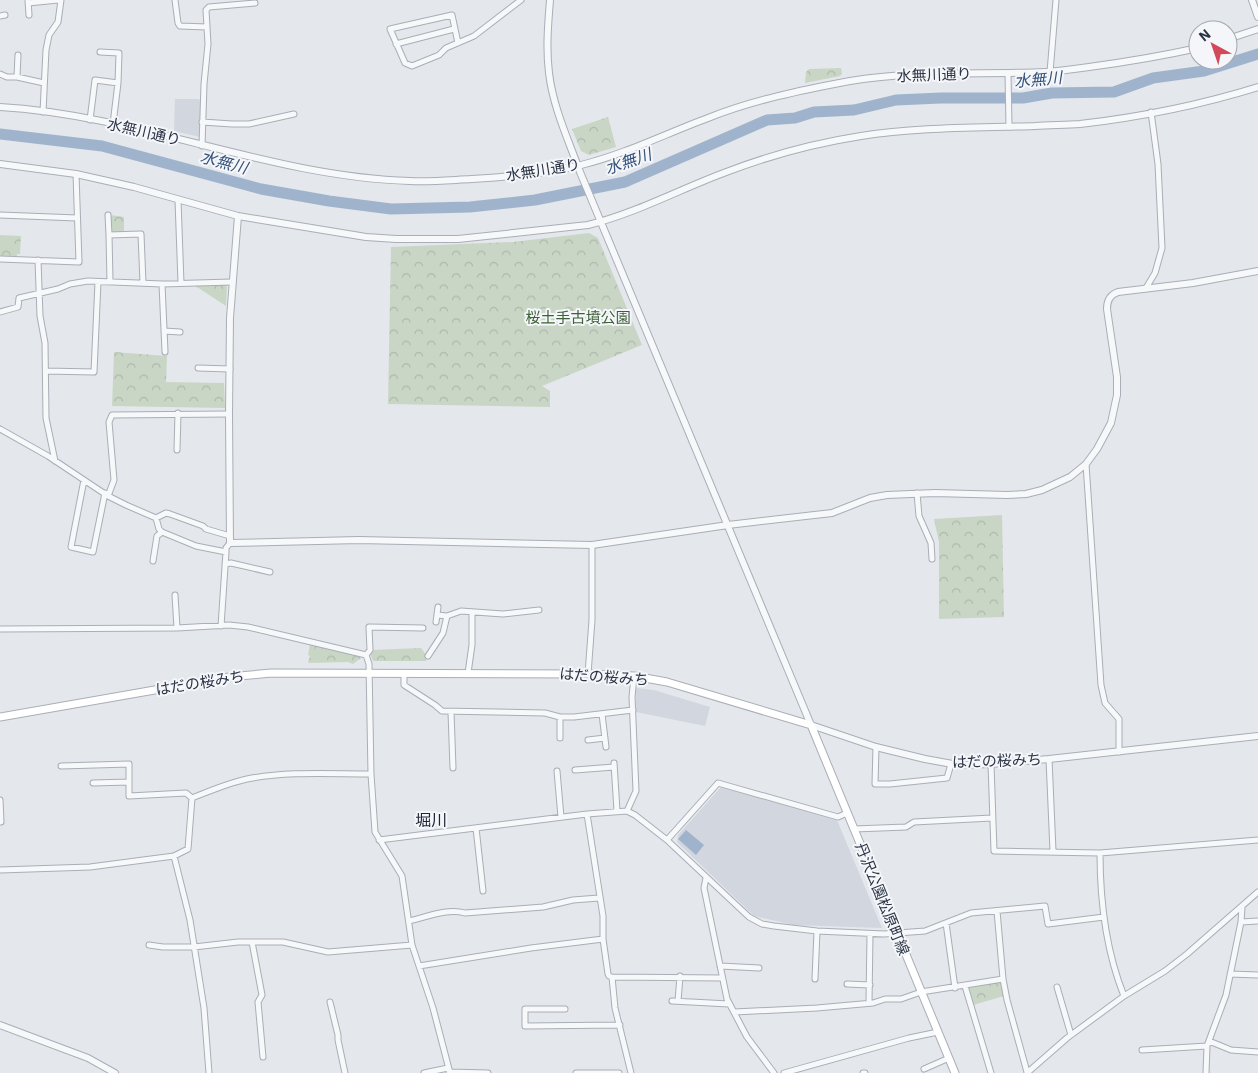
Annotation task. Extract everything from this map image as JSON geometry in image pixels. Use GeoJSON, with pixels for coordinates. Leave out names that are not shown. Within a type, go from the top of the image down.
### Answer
{"type":"FeatureCollection","features":[{"type":"Feature","properties":{"kind":"main road","name":"はだの桜みち"},"geometry":{"type":"LineString","coordinates":[[0,717],[229,677],[280,673],[588,674],[634,676],[667,682],[811,725]]}},
{"type":"Feature","properties":{"kind":"main road","name":"丹沢公園松原町線"},"geometry":{"type":"LineString","coordinates":[[811,725],[955,1073]]}},
{"type":"Feature","properties":{"kind":"street"},"geometry":{"type":"LineString","coordinates":[[29,15],[28,2],[60,0],[58,22],[49,35],[46,50],[43,112]]}},
{"type":"Feature","properties":{"kind":"street"},"geometry":{"type":"LineString","coordinates":[[175,0],[180,26],[207,27]]}},
{"type":"Feature","properties":{"kind":"street"},"geometry":{"type":"LineString","coordinates":[[458,43],[452,15],[390,29],[405,63],[412,66],[439,56],[446,48],[458,43],[474,36],[521,0]]}},
{"type":"Feature","properties":{"kind":"street"},"geometry":{"type":"LineString","coordinates":[[550,0],[547,45],[549,74],[556,109],[579,169],[811,725]]}},
{"type":"Feature","properties":{"kind":"street"},"geometry":{"type":"LineString","coordinates":[[1050,72],[1056,0]]}},
{"type":"Feature","properties":{"kind":"street"},"geometry":{"type":"LineString","coordinates":[[202,146],[208,44],[206,10],[220,3],[255,3]]}},
{"type":"Feature","properties":{"kind":"street"},"geometry":{"type":"LineString","coordinates":[[1255,4],[1258,17]]}},
{"type":"Feature","properties":{"kind":"street"},"geometry":{"type":"LineString","coordinates":[[396,44],[454,29]]}},
{"type":"Feature","properties":{"kind":"street"},"geometry":{"type":"LineString","coordinates":[[1238,36],[1258,29]]}},
{"type":"Feature","properties":{"kind":"street","name":"水無川通り"},"geometry":{"type":"LineString","coordinates":[[0,107],[113,124],[202,146],[328,173],[368,179],[422,181],[518,176],[579,169],[716,115],[749,104],[796,92],[853,81],[901,75],[1050,72],[1150,58],[1188,50]]}},
{"type":"Feature","properties":{"kind":"street"},"geometry":{"type":"LineString","coordinates":[[100,52],[119,53],[118,83],[113,124]]}},
{"type":"Feature","properties":{"kind":"street"},"geometry":{"type":"LineString","coordinates":[[17,77],[18,55]]}},
{"type":"Feature","properties":{"kind":"street"},"geometry":{"type":"LineString","coordinates":[[1008,73],[1009,127]]}},
{"type":"Feature","properties":{"kind":"street"},"geometry":{"type":"LineString","coordinates":[[0,74],[44,84]]}},
{"type":"Feature","properties":{"kind":"street"},"geometry":{"type":"LineString","coordinates":[[90,120],[95,80],[118,83]]}},
{"type":"Feature","properties":{"kind":"street"},"geometry":{"type":"LineString","coordinates":[[0,164],[76,174],[238,216],[333,233],[366,237],[458,239],[601,222],[620,216],[730,170],[811,146],[861,136],[909,131],[1079,124],[1226,97],[1258,87]]}},
{"type":"Feature","properties":{"kind":"street"},"geometry":{"type":"LineString","coordinates":[[1146,288],[1155,273],[1162,248],[1158,164],[1151,112]]}},
{"type":"Feature","properties":{"kind":"street"},"geometry":{"type":"LineString","coordinates":[[202,122],[249,124],[294,114]]}},
{"type":"Feature","properties":{"kind":"street"},"geometry":{"type":"LineString","coordinates":[[0,259],[79,262],[76,174]]}},
{"type":"Feature","properties":{"kind":"street"},"geometry":{"type":"LineString","coordinates":[[178,200],[181,283]]}},
{"type":"Feature","properties":{"kind":"street"},"geometry":{"type":"LineString","coordinates":[[0,215],[77,218]]}},
{"type":"Feature","properties":{"kind":"street"},"geometry":{"type":"LineString","coordinates":[[108,215],[110,281]]}},
{"type":"Feature","properties":{"kind":"street"},"geometry":{"type":"LineString","coordinates":[[221,626],[226,552],[230,540],[228,414],[232,282],[238,216]]}},
{"type":"Feature","properties":{"kind":"street"},"geometry":{"type":"LineString","coordinates":[[109,235],[141,234],[143,283]]}},
{"type":"Feature","properties":{"kind":"street"},"geometry":{"type":"LineString","coordinates":[[38,260],[40,316],[45,343],[46,418],[55,461]]}},
{"type":"Feature","properties":{"kind":"street"},"geometry":{"type":"LineString","coordinates":[[0,429],[126,505],[156,518],[166,513],[170,514],[203,526],[230,540],[359,540],[592,545],[728,525],[832,513],[870,498],[917,493],[1026,494],[1056,484],[1086,464],[1097,450],[1111,423],[1117,395],[1117,377],[1107,309],[1109,300],[1118,292],[1193,283],[1258,271]]}},
{"type":"Feature","properties":{"kind":"street"},"geometry":{"type":"LineString","coordinates":[[0,312],[18,307],[19,298],[88,281],[162,284],[232,282]]}},
{"type":"Feature","properties":{"kind":"street"},"geometry":{"type":"LineString","coordinates":[[46,371],[94,372],[98,282]]}},
{"type":"Feature","properties":{"kind":"street"},"geometry":{"type":"LineString","coordinates":[[162,284],[165,352]]}},
{"type":"Feature","properties":{"kind":"street"},"geometry":{"type":"LineString","coordinates":[[164,331],[180,332]]}},
{"type":"Feature","properties":{"kind":"street"},"geometry":{"type":"LineString","coordinates":[[158,341],[165,341]]}},
{"type":"Feature","properties":{"kind":"street"},"geometry":{"type":"LineString","coordinates":[[198,368],[230,369]]}},
{"type":"Feature","properties":{"kind":"street"},"geometry":{"type":"LineString","coordinates":[[84,480],[71,546],[92,552],[106,494],[114,480],[110,418],[116,414],[228,414]]}},
{"type":"Feature","properties":{"kind":"street"},"geometry":{"type":"LineString","coordinates":[[177,450],[178,414]]}},
{"type":"Feature","properties":{"kind":"street"},"geometry":{"type":"LineString","coordinates":[[1086,464],[1101,685],[1104,703],[1119,719],[1119,752]]}},
{"type":"Feature","properties":{"kind":"street"},"geometry":{"type":"LineString","coordinates":[[917,493],[919,516],[930,543],[932,559]]}},
{"type":"Feature","properties":{"kind":"street"},"geometry":{"type":"LineString","coordinates":[[156,518],[159,529],[162,532],[196,546],[226,552]]}},
{"type":"Feature","properties":{"kind":"street"},"geometry":{"type":"LineString","coordinates":[[153,561],[157,536],[162,532]]}},
{"type":"Feature","properties":{"kind":"street"},"geometry":{"type":"LineString","coordinates":[[588,674],[592,620],[592,545]]}},
{"type":"Feature","properties":{"kind":"street"},"geometry":{"type":"LineString","coordinates":[[225,564],[231,563],[270,572]]}},
{"type":"Feature","properties":{"kind":"street"},"geometry":{"type":"LineString","coordinates":[[175,595],[177,628]]}},
{"type":"Feature","properties":{"kind":"street"},"geometry":{"type":"LineString","coordinates":[[436,622],[438,607]]}},
{"type":"Feature","properties":{"kind":"street"},"geometry":{"type":"LineString","coordinates":[[437,615],[447,616],[461,611],[503,614],[540,610]]}},
{"type":"Feature","properties":{"kind":"street"},"geometry":{"type":"LineString","coordinates":[[468,673],[472,645],[472,612]]}},
{"type":"Feature","properties":{"kind":"street"},"geometry":{"type":"LineString","coordinates":[[428,656],[443,634],[447,616]]}},
{"type":"Feature","properties":{"kind":"street"},"geometry":{"type":"LineString","coordinates":[[0,629],[248,627],[366,656]]}},
{"type":"Feature","properties":{"kind":"street"},"geometry":{"type":"LineString","coordinates":[[366,656],[370,650],[369,627],[423,628]]}},
{"type":"Feature","properties":{"kind":"street"},"geometry":{"type":"LineString","coordinates":[[366,656],[369,664],[371,774],[375,832],[402,876],[412,945],[433,1008],[446,1071]]}},
{"type":"Feature","properties":{"kind":"street"},"geometry":{"type":"LineString","coordinates":[[404,673],[404,685],[442,711],[535,712],[560,717],[633,710]]}},
{"type":"Feature","properties":{"kind":"street"},"geometry":{"type":"LineString","coordinates":[[627,812],[636,791],[633,710],[634,676]]}},
{"type":"Feature","properties":{"kind":"street"},"geometry":{"type":"LineString","coordinates":[[451,712],[453,768]]}},
{"type":"Feature","properties":{"kind":"street"},"geometry":{"type":"LineString","coordinates":[[602,714],[606,747]]}},
{"type":"Feature","properties":{"kind":"street"},"geometry":{"type":"LineString","coordinates":[[560,717],[560,738]]}},
{"type":"Feature","properties":{"kind":"street","name":"はだの桜みち"},"geometry":{"type":"LineString","coordinates":[[811,725],[876,747],[952,764],[991,764],[1049,759],[1258,736]]}},
{"type":"Feature","properties":{"kind":"street"},"geometry":{"type":"LineString","coordinates":[[588,740],[605,738]]}},
{"type":"Feature","properties":{"kind":"street"},"geometry":{"type":"LineString","coordinates":[[876,747],[875,784],[946,778],[952,764]]}},
{"type":"Feature","properties":{"kind":"street"},"geometry":{"type":"LineString","coordinates":[[1049,759],[1052,851]]}},
{"type":"Feature","properties":{"kind":"street"},"geometry":{"type":"LineString","coordinates":[[61,766],[128,764],[129,796],[186,793],[192,798]]}},
{"type":"Feature","properties":{"kind":"street"},"geometry":{"type":"LineString","coordinates":[[991,764],[994,851],[1100,853],[1258,840]]}},
{"type":"Feature","properties":{"kind":"street"},"geometry":{"type":"LineString","coordinates":[[575,770],[584,772],[614,765],[617,811]]}},
{"type":"Feature","properties":{"kind":"street"},"geometry":{"type":"LineString","coordinates":[[557,771],[560,817]]}},
{"type":"Feature","properties":{"kind":"street"},"geometry":{"type":"LineString","coordinates":[[192,798],[247,779],[284,775],[371,774]]}},
{"type":"Feature","properties":{"kind":"street"},"geometry":{"type":"LineString","coordinates":[[93,784],[129,782]]}},
{"type":"Feature","properties":{"kind":"street"},"geometry":{"type":"LineString","coordinates":[[668,840],[718,783],[838,817],[847,813]]}},
{"type":"Feature","properties":{"kind":"street"},"geometry":{"type":"LineString","coordinates":[[0,870],[90,867],[174,856],[188,849],[192,798]]}},
{"type":"Feature","properties":{"kind":"street"},"geometry":{"type":"LineString","coordinates":[[0,800],[0,822]]}},
{"type":"Feature","properties":{"kind":"street"},"geometry":{"type":"LineString","coordinates":[[379,840],[560,817],[617,811],[627,812],[636,815],[668,840],[706,878],[749,916],[757,922],[774,926],[870,934],[925,931],[971,913],[1045,906],[1048,924],[1104,917]]}},
{"type":"Feature","properties":{"kind":"street"},"geometry":{"type":"LineString","coordinates":[[588,814],[603,916],[608,976],[722,978]]}},
{"type":"Feature","properties":{"kind":"street"},"geometry":{"type":"LineString","coordinates":[[854,829],[906,827],[914,822],[992,818]]}},
{"type":"Feature","properties":{"kind":"street"},"geometry":{"type":"LineString","coordinates":[[476,828],[483,891]]}},
{"type":"Feature","properties":{"kind":"street"},"geometry":{"type":"LineString","coordinates":[[1100,853],[1104,917],[1110,954],[1124,996]]}},
{"type":"Feature","properties":{"kind":"street"},"geometry":{"type":"LineString","coordinates":[[174,856],[187,904],[194,946],[204,1008],[209,1073]]}},
{"type":"Feature","properties":{"kind":"street"},"geometry":{"type":"LineString","coordinates":[[706,878],[704,888],[729,1004],[754,1048],[774,1073]]}},
{"type":"Feature","properties":{"kind":"street"},"geometry":{"type":"LineString","coordinates":[[997,911],[1003,979],[1012,1021],[1027,1073],[1071,1035],[1124,996],[1165,971],[1258,892]]}},
{"type":"Feature","properties":{"kind":"street"},"geometry":{"type":"LineString","coordinates":[[410,921],[447,912],[465,913],[543,907],[574,900],[600,898]]}},
{"type":"Feature","properties":{"kind":"street"},"geometry":{"type":"LineString","coordinates":[[1206,1073],[1208,1043],[1226,995],[1241,922],[1242,907]]}},
{"type":"Feature","properties":{"kind":"street"},"geometry":{"type":"LineString","coordinates":[[1241,922],[1258,921]]}},
{"type":"Feature","properties":{"kind":"street"},"geometry":{"type":"LineString","coordinates":[[946,923],[955,988]]}},
{"type":"Feature","properties":{"kind":"street"},"geometry":{"type":"LineString","coordinates":[[815,979],[817,931]]}},
{"type":"Feature","properties":{"kind":"street"},"geometry":{"type":"LineString","coordinates":[[870,934],[870,1002]]}},
{"type":"Feature","properties":{"kind":"street"},"geometry":{"type":"LineString","coordinates":[[419,966],[531,948],[604,939]]}},
{"type":"Feature","properties":{"kind":"street"},"geometry":{"type":"LineString","coordinates":[[252,942],[262,995],[258,1002],[263,1057]]}},
{"type":"Feature","properties":{"kind":"street"},"geometry":{"type":"LineString","coordinates":[[149,945],[163,947],[283,942],[328,952],[412,945]]}},
{"type":"Feature","properties":{"kind":"street"},"geometry":{"type":"LineString","coordinates":[[720,966],[759,968]]}},
{"type":"Feature","properties":{"kind":"street"},"geometry":{"type":"LineString","coordinates":[[1230,974],[1258,976]]}},
{"type":"Feature","properties":{"kind":"street"},"geometry":{"type":"LineString","coordinates":[[680,976],[675,1001],[729,1004]]}},
{"type":"Feature","properties":{"kind":"street"},"geometry":{"type":"LineString","coordinates":[[612,977],[615,1008],[631,1073]]}},
{"type":"Feature","properties":{"kind":"street"},"geometry":{"type":"LineString","coordinates":[[734,1012],[817,1008],[885,999],[901,999],[921,992],[1003,979]]}},
{"type":"Feature","properties":{"kind":"street"},"geometry":{"type":"LineString","coordinates":[[847,984],[870,985]]}},
{"type":"Feature","properties":{"kind":"street"},"geometry":{"type":"LineString","coordinates":[[965,986],[991,1073]]}},
{"type":"Feature","properties":{"kind":"street"},"geometry":{"type":"LineString","coordinates":[[1057,987],[1071,1035]]}},
{"type":"Feature","properties":{"kind":"street"},"geometry":{"type":"LineString","coordinates":[[330,1002],[345,1073]]}},
{"type":"Feature","properties":{"kind":"street"},"geometry":{"type":"LineString","coordinates":[[565,1009],[525,1010],[525,1026],[620,1025]]}},
{"type":"Feature","properties":{"kind":"street"},"geometry":{"type":"LineString","coordinates":[[0,1025],[88,1058],[115,1073]]}},
{"type":"Feature","properties":{"kind":"street"},"geometry":{"type":"LineString","coordinates":[[784,1073],[909,1038],[938,1032]]}},
{"type":"Feature","properties":{"kind":"street"},"geometry":{"type":"LineString","coordinates":[[1142,1050],[1208,1043],[1231,1050],[1258,1052]]}},
{"type":"Feature","properties":{"kind":"street"},"geometry":{"type":"LineString","coordinates":[[924,1069],[949,1058]]}},
{"type":"Feature","properties":{"kind":"street"},"geometry":{"type":"LineString","coordinates":[[424,1073],[446,1071],[488,1073]]}},
{"type":"Feature","properties":{"kind":"street"},"geometry":{"type":"LineString","coordinates":[[576,1073],[619,1073]]}},
{"type":"Feature","properties":{"kind":"shaded area"},"geometry":{"type":"Polygon","coordinates":[[[175,99],[199,99],[202,102],[200,137],[174,131],[175,99]]]}},
{"type":"Feature","properties":{"kind":"shaded area"},"geometry":{"type":"Polygon","coordinates":[[[636,688],[654,690],[710,707],[705,726],[636,712],[636,695],[634,694],[636,688]]]}},
{"type":"Feature","properties":{"kind":"shaded area"},"geometry":{"type":"Polygon","coordinates":[[[721,787],[837,820],[882,928],[793,925],[754,916],[677,842],[678,835],[721,787]]]}},
{"type":"Feature","properties":{"kind":"green space"},"geometry":{"type":"Polygon","coordinates":[[[841,68],[842,74],[840,76],[805,83],[806,72],[809,69],[841,68]]]}},
{"type":"Feature","properties":{"kind":"green space"},"geometry":{"type":"Polygon","coordinates":[[[608,117],[616,147],[589,155],[581,151],[572,129],[608,117]]]}},
{"type":"Feature","properties":{"kind":"green space"},"geometry":{"type":"Polygon","coordinates":[[[110,215],[124,217],[124,232],[113,232],[110,230],[110,215]]]}},
{"type":"Feature","properties":{"kind":"green space","name":"桜土手古墳公園"},"geometry":{"type":"Polygon","coordinates":[[[589,233],[598,238],[642,345],[542,386],[550,391],[550,407],[388,404],[391,247],[513,242],[589,233]]]}},
{"type":"Feature","properties":{"kind":"green space"},"geometry":{"type":"Polygon","coordinates":[[[0,235],[21,236],[20,254],[17,254],[17,256],[0,256],[0,235]]]}},
{"type":"Feature","properties":{"kind":"green space"},"geometry":{"type":"Polygon","coordinates":[[[194,285],[225,285],[227,287],[226,306],[194,285]]]}},
{"type":"Feature","properties":{"kind":"green space"},"geometry":{"type":"Polygon","coordinates":[[[114,352],[167,356],[166,382],[224,383],[225,408],[112,406],[114,352]]]}},
{"type":"Feature","properties":{"kind":"green space"},"geometry":{"type":"Polygon","coordinates":[[[1002,515],[1004,617],[939,619],[939,542],[934,519],[1002,515]]]}},
{"type":"Feature","properties":{"kind":"green space"},"geometry":{"type":"Polygon","coordinates":[[[310,644],[351,653],[361,658],[353,664],[348,662],[308,663],[310,644]]]}},
{"type":"Feature","properties":{"kind":"green space"},"geometry":{"type":"Polygon","coordinates":[[[421,648],[427,656],[426,661],[373,661],[370,653],[372,650],[421,648]]]}},
{"type":"Feature","properties":{"kind":"green space"},"geometry":{"type":"Polygon","coordinates":[[[1000,982],[1004,996],[973,1005],[968,990],[970,987],[1000,982]]]}},
{"type":"Feature","properties":{"kind":"water"},"geometry":{"type":"Polygon","coordinates":[[[686,830],[704,845],[696,855],[678,839],[686,830]]]}},
{"type":"Feature","properties":{"kind":"waterway","name":"水無川"},"geometry":{"type":"LineString","coordinates":[[0,134],[102,146],[261,189],[329,201],[391,209],[470,207],[535,200],[625,182],[767,120],[795,118],[814,112],[854,110],[896,100],[1023,98],[1052,93],[1114,92],[1153,78],[1204,71],[1258,54]]}},
{"type":"Feature","properties":{"kind":"district","name":"堀川"},"geometry":{"type":"Point","coordinates":[431,820]}}]}
